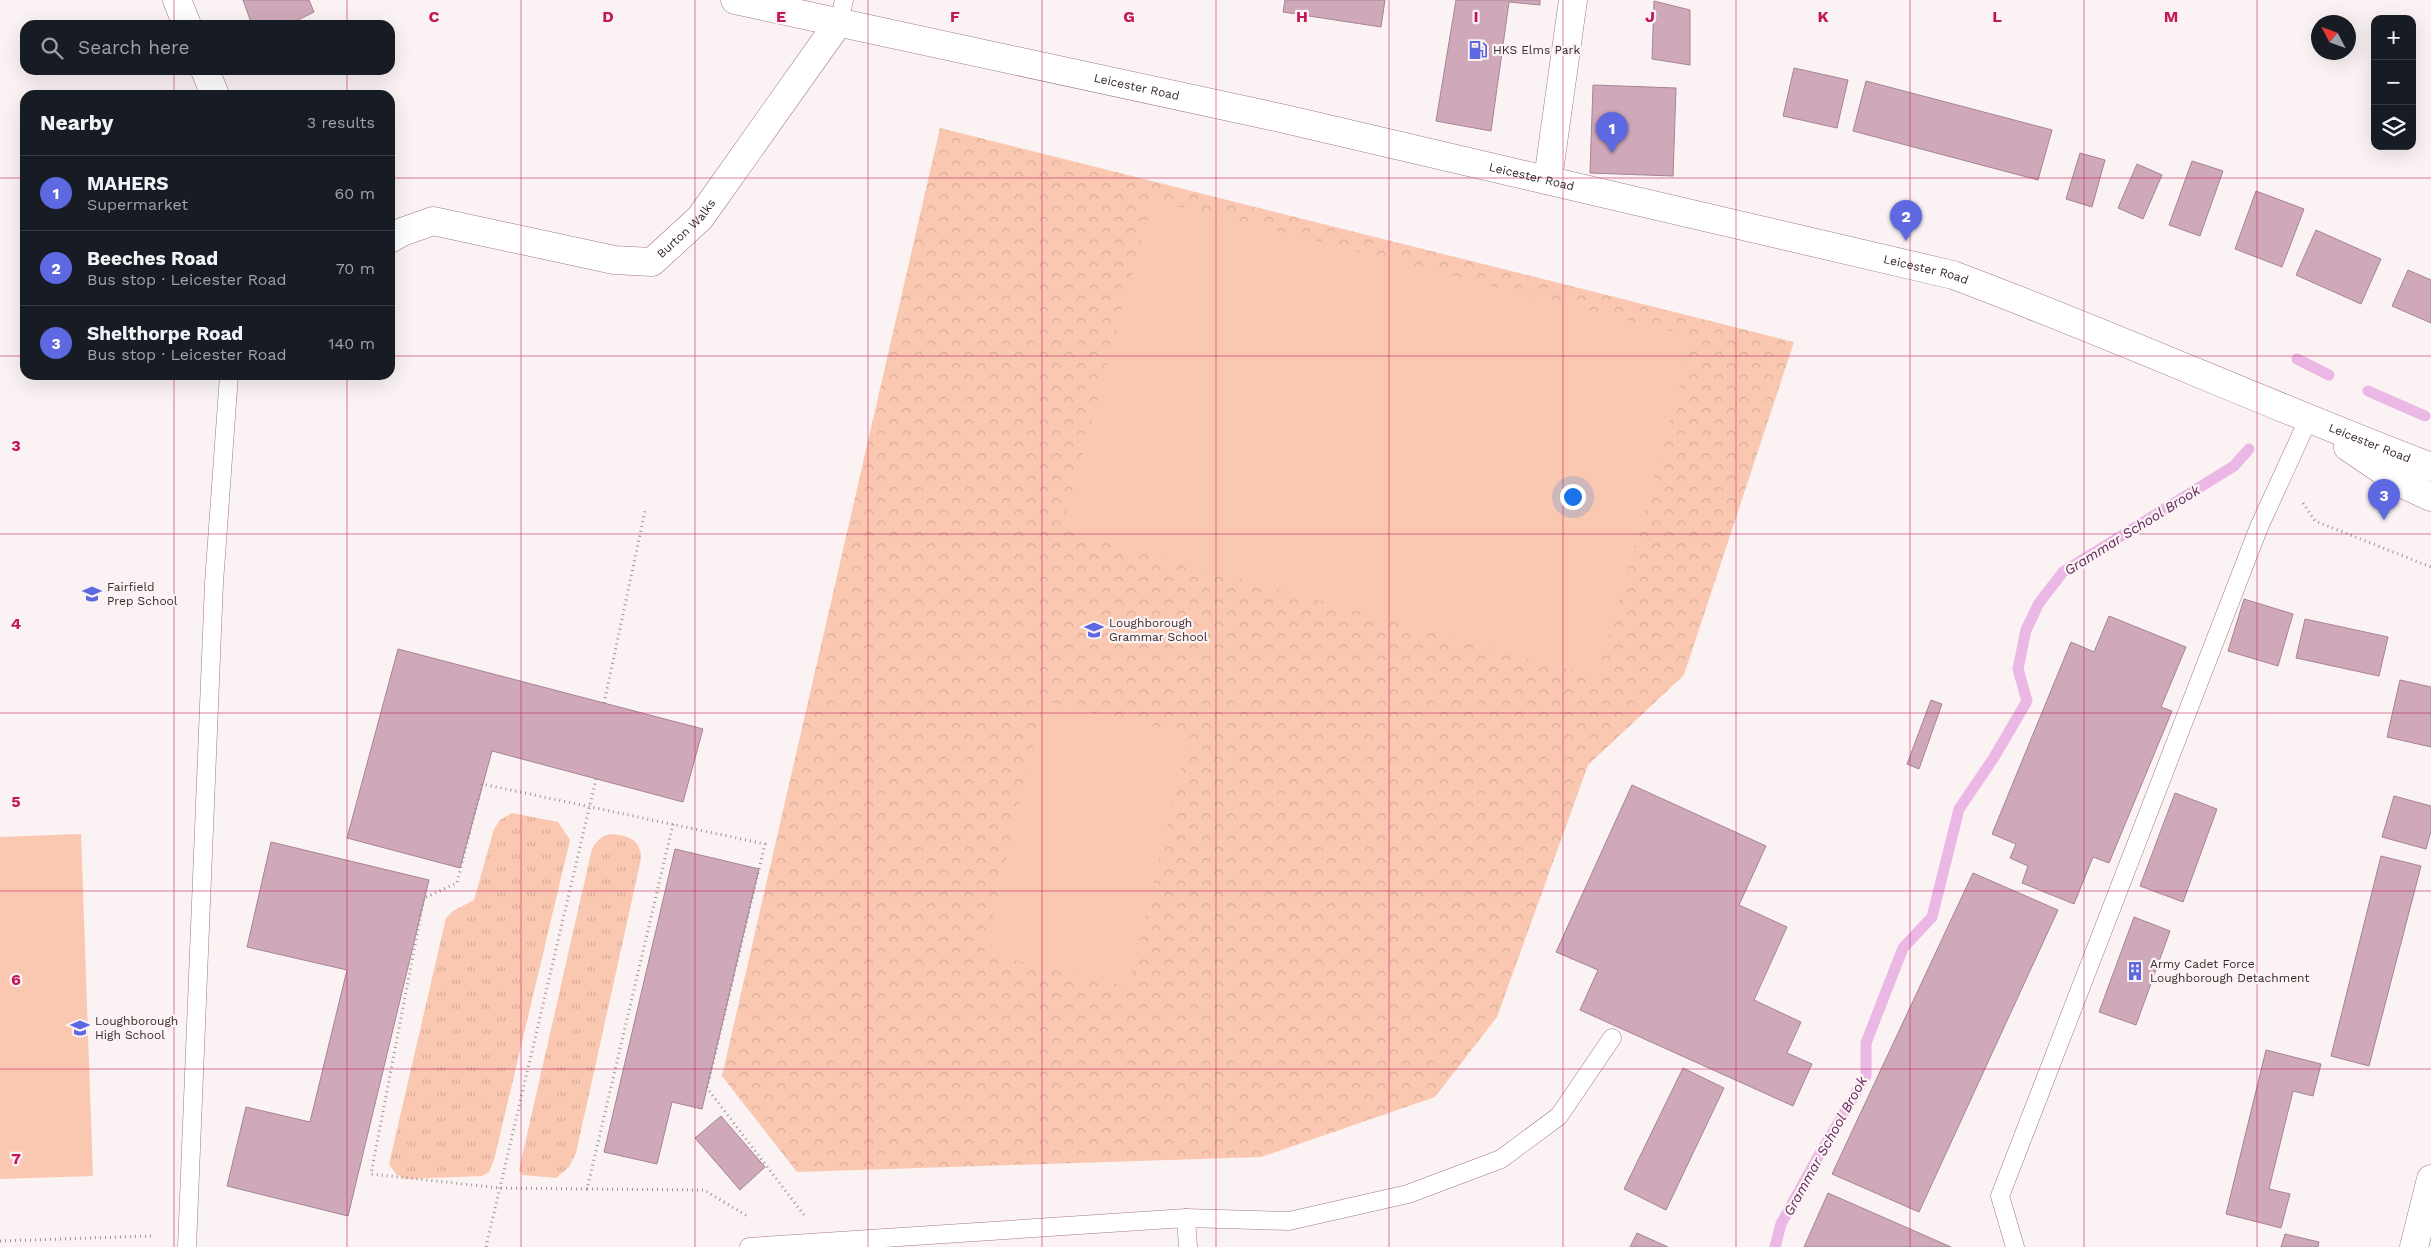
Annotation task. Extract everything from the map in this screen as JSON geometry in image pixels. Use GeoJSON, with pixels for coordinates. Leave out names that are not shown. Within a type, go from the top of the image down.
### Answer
{"type":"FeatureCollection","features":[{"type":"Feature","properties":{"kind":"main road"},"geometry":{"type":"LineString","coordinates":[[177,0],[185,20]]}},
{"type":"Feature","properties":{"kind":"main road","name":"Leicester Road"},"geometry":{"type":"LineString","coordinates":[[735,0],[841,11],[1285,118],[1953,275],[2056,314],[2308,420],[2431,467]]}},
{"type":"Feature","properties":{"kind":"main road"},"geometry":{"type":"LineString","coordinates":[[1548,179],[1572,0]]}},
{"type":"Feature","properties":{"kind":"main road","name":"Burton Walks"},"geometry":{"type":"LineString","coordinates":[[395,236],[434,221],[614,260],[652,262],[700,218],[841,11]]}},
{"type":"Feature","properties":{"kind":"main road"},"geometry":{"type":"LineString","coordinates":[[207,75],[214,90]]}},
{"type":"Feature","properties":{"kind":"main road","name":"Leicester Road"},"geometry":{"type":"LineString","coordinates":[[2308,420],[2401,483],[2431,497]]}},
{"type":"Feature","properties":{"kind":"main road"},"geometry":{"type":"LineString","coordinates":[[2414,1247],[2431,1179]]}},
{"type":"Feature","properties":{"kind":"lane"},"geometry":{"type":"LineString","coordinates":[[187,1247],[214,583],[229,380]]}},
{"type":"Feature","properties":{"kind":"lane"},"geometry":{"type":"LineString","coordinates":[[2015,1247],[2000,1196],[2259,527],[2308,420]]}},
{"type":"Feature","properties":{"kind":"lane"},"geometry":{"type":"LineString","coordinates":[[749,1247],[1186,1218],[1289,1221],[1408,1194],[1502,1159],[1559,1116],[1612,1038]]}},
{"type":"Feature","properties":{"kind":"lane"},"geometry":{"type":"LineString","coordinates":[[1186,1218],[1188,1247]]}},
{"type":"Feature","properties":{"kind":"path"},"geometry":{"type":"LineString","coordinates":[[2283,473],[2315,521],[2431,568]]}},
{"type":"Feature","properties":{"kind":"path"},"geometry":{"type":"LineString","coordinates":[[604,703],[646,512]]}},
{"type":"Feature","properties":{"kind":"path"},"geometry":{"type":"LineString","coordinates":[[486,1247],[588,806],[596,779]]}},
{"type":"Feature","properties":{"kind":"path"},"geometry":{"type":"LineString","coordinates":[[755,1222],[704,1190],[500,1188],[371,1174],[424,898],[457,883],[482,784],[765,844],[707,1088],[826,1243]]}},
{"type":"Feature","properties":{"kind":"path"},"geometry":{"type":"LineString","coordinates":[[587,1190],[673,824]]}},
{"type":"Feature","properties":{"kind":"path"},"geometry":{"type":"LineString","coordinates":[[792,1214],[802,1212]]}},
{"type":"Feature","properties":{"kind":"path"},"geometry":{"type":"LineString","coordinates":[[0,1241],[152,1236]]}},
{"type":"Feature","properties":{"kind":"green space"},"geometry":{"type":"Polygon","coordinates":[[[940,128],[1794,342],[1684,675],[1588,765],[1497,1017],[1435,1097],[1261,1157],[797,1172],[722,1076],[940,128]]]}},
{"type":"Feature","properties":{"kind":"green space"},"geometry":{"type":"Polygon","coordinates":[[[1153,200],[1694,337],[1597,677],[1061,530],[1153,200]]]}},
{"type":"Feature","properties":{"kind":"green space"},"geometry":{"type":"Polygon","coordinates":[[[1044,701],[1189,735],[1129,987],[984,953],[1044,701]]]}},
{"type":"Feature","properties":{"kind":"green space"},"geometry":{"type":"Polygon","coordinates":[[[512,813],[558,822],[570,840],[494,1160],[489,1172],[482,1176],[405,1179],[396,1174],[389,1164],[446,918],[453,911],[474,900],[494,829],[500,820],[512,813]]]}},
{"type":"Feature","properties":{"kind":"green space"},"geometry":{"type":"Polygon","coordinates":[[[81,834],[93,1176],[0,1179],[0,837],[81,834]]]}},
{"type":"Feature","properties":{"kind":"green space"},"geometry":{"type":"Polygon","coordinates":[[[613,834],[625,836],[633,840],[639,848],[641,859],[576,1153],[569,1167],[556,1178],[523,1175],[519,1170],[592,849],[601,838],[613,834]]]}},
{"type":"Feature","properties":{"kind":"building"},"geometry":{"type":"Polygon","coordinates":[[[243,0],[309,0],[314,12],[298,20],[250,20],[243,0]]]}},
{"type":"Feature","properties":{"kind":"building"},"geometry":{"type":"Polygon","coordinates":[[[1285,0],[1385,0],[1381,27],[1283,12],[1285,0]]]}},
{"type":"Feature","properties":{"kind":"building"},"geometry":{"type":"Polygon","coordinates":[[[1456,0],[1540,0],[1540,5],[1509,2],[1491,131],[1436,121],[1456,0]]]}},
{"type":"Feature","properties":{"kind":"building"},"geometry":{"type":"Polygon","coordinates":[[[1654,1],[1690,10],[1690,65],[1652,59],[1654,1]]]}},
{"type":"Feature","properties":{"kind":"building"},"geometry":{"type":"Polygon","coordinates":[[[1794,68],[1848,80],[1837,128],[1783,116],[1794,68]]]}},
{"type":"Feature","properties":{"kind":"building"},"geometry":{"type":"Polygon","coordinates":[[[1866,81],[2052,130],[2038,180],[1853,131],[1866,81]]]}},
{"type":"Feature","properties":{"kind":"building"},"geometry":{"type":"Polygon","coordinates":[[[1593,85],[1676,88],[1673,176],[1590,173],[1593,85]]]}},
{"type":"Feature","properties":{"kind":"building"},"geometry":{"type":"Polygon","coordinates":[[[2080,153],[2105,160],[2092,207],[2066,199],[2080,153]]]}},
{"type":"Feature","properties":{"kind":"building"},"geometry":{"type":"Polygon","coordinates":[[[2192,161],[2223,171],[2200,236],[2169,225],[2192,161]]]}},
{"type":"Feature","properties":{"kind":"building"},"geometry":{"type":"Polygon","coordinates":[[[2137,164],[2162,175],[2143,219],[2118,208],[2137,164]]]}},
{"type":"Feature","properties":{"kind":"building"},"geometry":{"type":"Polygon","coordinates":[[[2256,191],[2304,209],[2282,267],[2235,249],[2256,191]]]}},
{"type":"Feature","properties":{"kind":"building"},"geometry":{"type":"Polygon","coordinates":[[[2316,230],[2381,259],[2361,304],[2296,275],[2316,230]]]}},
{"type":"Feature","properties":{"kind":"building"},"geometry":{"type":"Polygon","coordinates":[[[2408,270],[2431,280],[2431,323],[2392,306],[2408,270]]]}},
{"type":"Feature","properties":{"kind":"building"},"geometry":{"type":"Polygon","coordinates":[[[2244,599],[2293,614],[2278,666],[2228,651],[2244,599]]]}},
{"type":"Feature","properties":{"kind":"building"},"geometry":{"type":"Polygon","coordinates":[[[2109,616],[2186,647],[2161,707],[2172,711],[2109,863],[2093,857],[2074,904],[2022,883],[2028,866],[2010,858],[2016,844],[1992,834],[2071,642],[2094,652],[2109,616]]]}},
{"type":"Feature","properties":{"kind":"building"},"geometry":{"type":"Polygon","coordinates":[[[2305,619],[2388,637],[2379,676],[2296,658],[2305,619]]]}},
{"type":"Feature","properties":{"kind":"building"},"geometry":{"type":"Polygon","coordinates":[[[398,649],[703,729],[683,802],[492,751],[460,868],[347,838],[398,649]]]}},
{"type":"Feature","properties":{"kind":"building"},"geometry":{"type":"Polygon","coordinates":[[[2400,680],[2431,687],[2431,747],[2387,737],[2400,680]]]}},
{"type":"Feature","properties":{"kind":"building"},"geometry":{"type":"Polygon","coordinates":[[[1931,700],[1942,704],[1919,769],[1907,764],[1931,700]]]}},
{"type":"Feature","properties":{"kind":"building"},"geometry":{"type":"Polygon","coordinates":[[[1632,785],[1766,846],[1739,905],[1787,927],[1754,1000],[1801,1022],[1787,1053],[1812,1064],[1793,1106],[1580,1010],[1598,970],[1556,952],[1632,785]]]}},
{"type":"Feature","properties":{"kind":"building"},"geometry":{"type":"Polygon","coordinates":[[[2175,793],[2217,809],[2183,902],[2140,886],[2175,793]]]}},
{"type":"Feature","properties":{"kind":"building"},"geometry":{"type":"Polygon","coordinates":[[[2394,796],[2431,806],[2431,831],[2426,849],[2382,837],[2394,796]]]}},
{"type":"Feature","properties":{"kind":"building"},"geometry":{"type":"Polygon","coordinates":[[[271,842],[429,880],[348,1216],[227,1186],[246,1107],[310,1122],[347,970],[247,947],[271,842]]]}},
{"type":"Feature","properties":{"kind":"building"},"geometry":{"type":"Polygon","coordinates":[[[675,849],[759,869],[702,1109],[672,1102],[657,1164],[604,1152],[675,849]]]}},
{"type":"Feature","properties":{"kind":"building"},"geometry":{"type":"Polygon","coordinates":[[[2381,856],[2421,866],[2369,1066],[2331,1056],[2381,856]]]}},
{"type":"Feature","properties":{"kind":"building"},"geometry":{"type":"Polygon","coordinates":[[[1973,873],[2058,910],[1919,1212],[1832,1174],[1973,873]]]}},
{"type":"Feature","properties":{"kind":"building","name":"Army Cadet Force Loughborough Detachment"},"geometry":{"type":"Polygon","coordinates":[[[2134,917],[2170,931],[2136,1025],[2099,1012],[2134,917]]]}},
{"type":"Feature","properties":{"kind":"building"},"geometry":{"type":"Polygon","coordinates":[[[2266,1050],[2321,1064],[2313,1096],[2293,1091],[2269,1189],[2290,1194],[2281,1228],[2226,1214],[2266,1050]]]}},
{"type":"Feature","properties":{"kind":"building"},"geometry":{"type":"Polygon","coordinates":[[[1683,1068],[1724,1088],[1666,1210],[1624,1189],[1683,1068]]]}},
{"type":"Feature","properties":{"kind":"building"},"geometry":{"type":"Polygon","coordinates":[[[721,1116],[765,1167],[740,1190],[695,1138],[721,1116]]]}},
{"type":"Feature","properties":{"kind":"building"},"geometry":{"type":"Polygon","coordinates":[[[1828,1193],[1951,1247],[1804,1247],[1828,1193]]]}},
{"type":"Feature","properties":{"kind":"building"},"geometry":{"type":"Polygon","coordinates":[[[1637,1233],[1668,1247],[1630,1247],[1637,1233]]]}},
{"type":"Feature","properties":{"kind":"building"},"geometry":{"type":"Polygon","coordinates":[[[2285,1234],[2319,1242],[2318,1247],[2281,1247],[2285,1234]]]}},
{"type":"Feature","properties":{"kind":"waterway","name":"Grammar School Brook"},"geometry":{"type":"LineString","coordinates":[[2297,359],[2329,375]]}},
{"type":"Feature","properties":{"kind":"waterway","name":"Grammar School Brook"},"geometry":{"type":"LineString","coordinates":[[2368,391],[2425,416]]}},
{"type":"Feature","properties":{"kind":"waterway","name":"Grammar School Brook"},"geometry":{"type":"LineString","coordinates":[[1775,1247],[1781,1224],[1866,1076],[1866,1043],[1903,948],[1932,917],[1959,809],[1993,759],[2027,701],[2018,669],[2026,630],[2039,603],[2063,572],[2234,466],[2249,449]]}},
{"type":"Feature","properties":{"kind":"place","name":"HKS Elms Park"},"geometry":{"type":"Point","coordinates":[1478,50]}},
{"type":"Feature","properties":{"kind":"place","name":"MAHERS"},"geometry":{"type":"Point","coordinates":[1612,153]}},
{"type":"Feature","properties":{"kind":"place","name":"Beeches Road"},"geometry":{"type":"Point","coordinates":[1906,241]}},
{"type":"Feature","properties":{"kind":"place","name":"Shelthorpe Road"},"geometry":{"type":"Point","coordinates":[2384,520]}},
{"type":"Feature","properties":{"kind":"place","name":"Fairfield Prep School"},"geometry":{"type":"Point","coordinates":[92,594]}},
{"type":"Feature","properties":{"kind":"place","name":"Loughborough Grammar School"},"geometry":{"type":"Point","coordinates":[1094,630]}},
{"type":"Feature","properties":{"kind":"place","name":"Army Cadet Force Loughborough Detachment"},"geometry":{"type":"Point","coordinates":[2135,971]}},
{"type":"Feature","properties":{"kind":"place","name":"Loughborough High School"},"geometry":{"type":"Point","coordinates":[80,1028]}}]}
